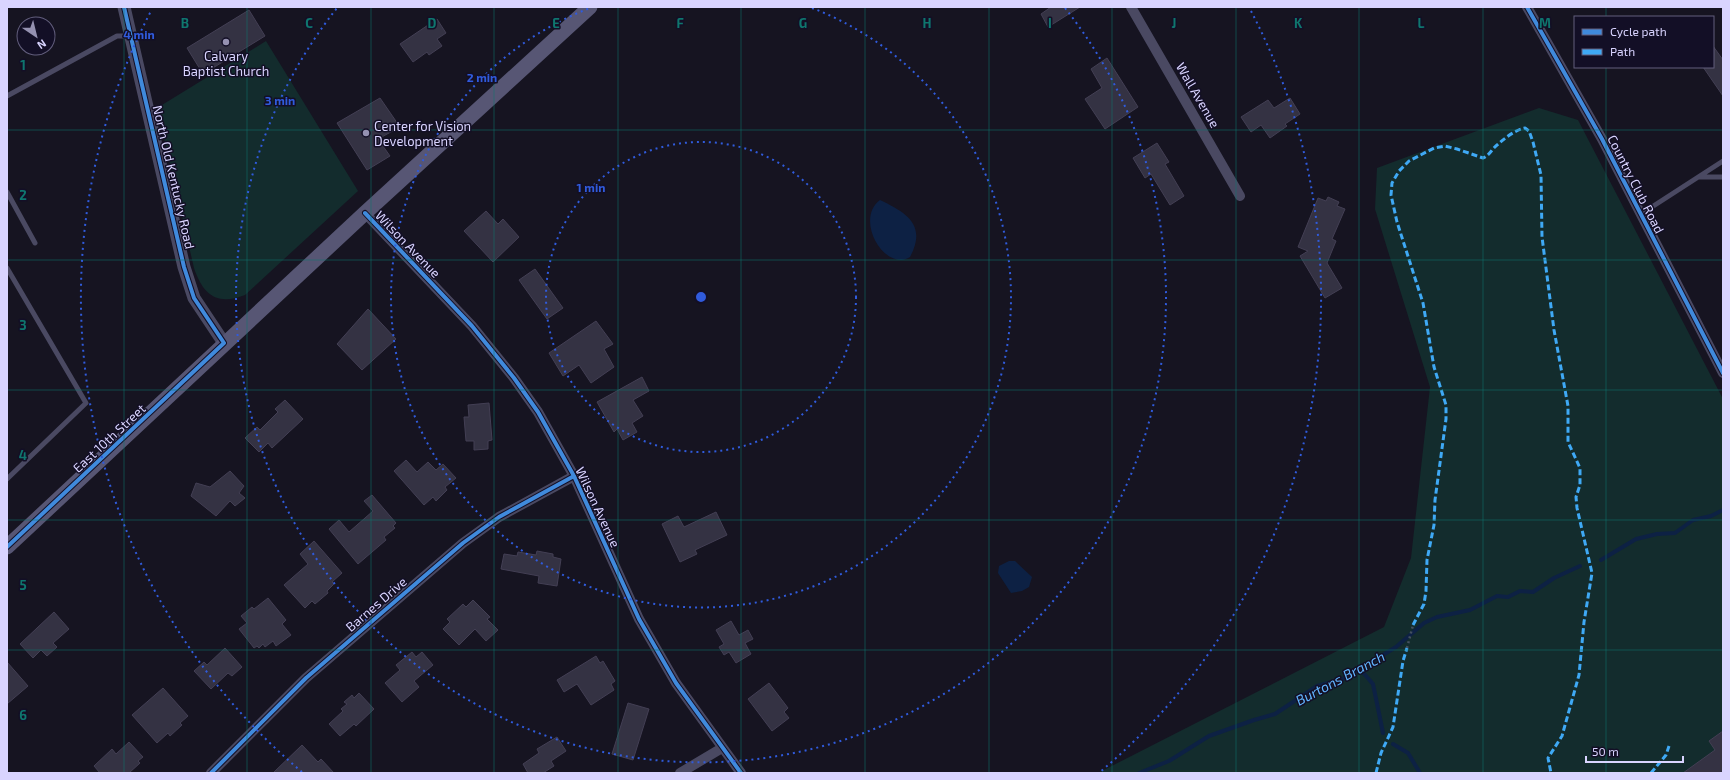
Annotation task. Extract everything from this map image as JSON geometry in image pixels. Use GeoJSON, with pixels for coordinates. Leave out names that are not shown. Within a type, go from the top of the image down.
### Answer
{"type":"FeatureCollection","features":[{"type":"Feature","properties":{"kind":"main road","name":"East 10th Street"},"geometry":{"type":"LineString","coordinates":[[7,547],[224,343],[590,7]]}},
{"type":"Feature","properties":{"kind":"street","name":"North Old Kentucky Road"},"geometry":{"type":"LineString","coordinates":[[124,7],[184,266],[194,298],[224,343]]}},
{"type":"Feature","properties":{"kind":"street","name":"Wall Avenue"},"geometry":{"type":"LineString","coordinates":[[1131,7],[1240,196]]}},
{"type":"Feature","properties":{"kind":"street","name":"Country Club Road"},"geometry":{"type":"LineString","coordinates":[[1527,7],[1602,139],[1723,373]]}},
{"type":"Feature","properties":{"kind":"street","name":"Wilson Avenue"},"geometry":{"type":"LineString","coordinates":[[365,213],[472,326],[514,378],[538,412],[574,476],[639,619],[676,683],[741,773]]}},
{"type":"Feature","properties":{"kind":"street","name":"Barnes Drive"},"geometry":{"type":"LineString","coordinates":[[211,773],[306,678],[463,542],[499,517],[574,476]]}},
{"type":"Feature","properties":{"kind":"street"},"geometry":{"type":"LineString","coordinates":[[680,773],[722,748]]}},
{"type":"Feature","properties":{"kind":"lane"},"geometry":{"type":"LineString","coordinates":[[7,96],[117,36],[131,36]]}},
{"type":"Feature","properties":{"kind":"lane"},"geometry":{"type":"LineString","coordinates":[[1641,214],[1723,161]]}},
{"type":"Feature","properties":{"kind":"lane"},"geometry":{"type":"LineString","coordinates":[[1698,177],[1723,176]]}},
{"type":"Feature","properties":{"kind":"lane"},"geometry":{"type":"LineString","coordinates":[[7,192],[35,243]]}},
{"type":"Feature","properties":{"kind":"lane"},"geometry":{"type":"LineString","coordinates":[[7,268],[86,403],[7,479]]}},
{"type":"Feature","properties":{"kind":"path"},"geometry":{"type":"LineString","coordinates":[[1407,648],[1413,625]]}},
{"type":"Feature","properties":{"kind":"green space"},"geometry":{"type":"Polygon","coordinates":[[[266,41],[358,191],[245,295],[235,298],[219,298],[212,296],[202,285],[194,268],[157,108],[266,41]]]}},
{"type":"Feature","properties":{"kind":"green space"},"geometry":{"type":"Polygon","coordinates":[[[1539,108],[1578,120],[1723,399],[1723,773],[1098,773],[1384,627],[1411,558],[1430,387],[1375,209],[1377,168],[1539,108]]]}},
{"type":"Feature","properties":{"kind":"water"},"geometry":{"type":"Polygon","coordinates":[[[880,200],[906,215],[912,221],[916,236],[915,246],[910,257],[901,260],[892,258],[884,252],[873,236],[870,226],[870,216],[874,207],[880,200]]]}},
{"type":"Feature","properties":{"kind":"water"},"geometry":{"type":"Polygon","coordinates":[[[1009,561],[1015,561],[1032,577],[1029,587],[1022,591],[1011,593],[998,573],[999,566],[1009,561]]]}},
{"type":"Feature","properties":{"kind":"building"},"geometry":{"type":"Polygon","coordinates":[[[1051,7],[1080,7],[1048,27],[1041,14],[1051,7]]]}},
{"type":"Feature","properties":{"kind":"building","name":"Calvary Baptist Church"},"geometry":{"type":"Polygon","coordinates":[[[249,10],[265,36],[203,74],[187,48],[249,10]]]}},
{"type":"Feature","properties":{"kind":"building"},"geometry":{"type":"Polygon","coordinates":[[[437,19],[446,33],[437,39],[442,46],[429,55],[427,52],[413,62],[400,44],[437,19]]]}},
{"type":"Feature","properties":{"kind":"building"},"geometry":{"type":"Polygon","coordinates":[[[1714,47],[1723,60],[1723,96],[1704,68],[1714,68],[1714,47]]]}},
{"type":"Feature","properties":{"kind":"building"},"geometry":{"type":"Polygon","coordinates":[[[1107,58],[1138,107],[1105,129],[1085,99],[1102,88],[1091,69],[1107,58]]]}},
{"type":"Feature","properties":{"kind":"building","name":"Center for Vision Development"},"geometry":{"type":"Polygon","coordinates":[[[380,98],[400,127],[378,139],[390,156],[367,170],[337,123],[380,98]]]}},
{"type":"Feature","properties":{"kind":"building"},"geometry":{"type":"Polygon","coordinates":[[[1290,98],[1300,114],[1285,124],[1287,126],[1270,138],[1261,125],[1251,132],[1241,117],[1268,100],[1274,108],[1290,98]]]}},
{"type":"Feature","properties":{"kind":"building"},"geometry":{"type":"Polygon","coordinates":[[[1157,143],[1169,162],[1165,164],[1184,196],[1170,205],[1151,174],[1145,178],[1133,158],[1157,143]]]}},
{"type":"Feature","properties":{"kind":"building"},"geometry":{"type":"Polygon","coordinates":[[[1328,197],[1339,202],[1337,206],[1345,209],[1332,239],[1336,241],[1327,263],[1342,288],[1325,298],[1300,256],[1308,251],[1298,247],[1318,198],[1326,201],[1328,197]]]}},
{"type":"Feature","properties":{"kind":"building"},"geometry":{"type":"Polygon","coordinates":[[[486,211],[498,224],[503,219],[519,237],[493,262],[464,231],[486,211]]]}},
{"type":"Feature","properties":{"kind":"building"},"geometry":{"type":"Polygon","coordinates":[[[535,269],[563,308],[547,319],[519,280],[535,269]]]}},
{"type":"Feature","properties":{"kind":"building"},"geometry":{"type":"Polygon","coordinates":[[[368,309],[396,339],[362,370],[337,344],[368,309]]]}},
{"type":"Feature","properties":{"kind":"building"},"geometry":{"type":"Polygon","coordinates":[[[596,321],[613,344],[604,349],[614,367],[591,383],[579,365],[563,376],[549,353],[596,321]]]}},
{"type":"Feature","properties":{"kind":"building"},"geometry":{"type":"Polygon","coordinates":[[[642,377],[649,391],[633,400],[643,416],[632,423],[637,432],[623,440],[617,429],[614,432],[597,402],[642,377]]]}},
{"type":"Feature","properties":{"kind":"building"},"geometry":{"type":"Polygon","coordinates":[[[285,400],[303,419],[272,448],[268,443],[259,452],[245,438],[257,427],[260,430],[278,412],[275,409],[285,400]]]}},
{"type":"Feature","properties":{"kind":"building"},"geometry":{"type":"Polygon","coordinates":[[[489,403],[492,440],[488,441],[488,449],[474,450],[474,441],[466,441],[464,417],[469,417],[468,405],[489,403]]]}},
{"type":"Feature","properties":{"kind":"building"},"geometry":{"type":"Polygon","coordinates":[[[406,460],[417,472],[428,462],[436,470],[443,464],[456,478],[445,487],[447,490],[436,501],[433,497],[424,505],[394,471],[406,460]]]}},
{"type":"Feature","properties":{"kind":"building"},"geometry":{"type":"Polygon","coordinates":[[[230,471],[244,486],[239,493],[245,498],[235,506],[230,501],[216,516],[191,496],[196,483],[210,487],[230,471]]]}},
{"type":"Feature","properties":{"kind":"building"},"geometry":{"type":"Polygon","coordinates":[[[372,495],[396,523],[393,526],[395,528],[384,537],[386,540],[358,564],[329,529],[339,520],[349,532],[373,511],[364,501],[372,495]]]}},
{"type":"Feature","properties":{"kind":"building"},"geometry":{"type":"Polygon","coordinates":[[[716,512],[727,535],[695,550],[697,554],[680,562],[662,524],[678,516],[684,527],[716,512]]]}},
{"type":"Feature","properties":{"kind":"building"},"geometry":{"type":"Polygon","coordinates":[[[314,541],[342,573],[332,582],[334,584],[327,591],[328,593],[315,604],[312,601],[305,608],[284,585],[308,564],[300,554],[314,541]]]}},
{"type":"Feature","properties":{"kind":"building"},"geometry":{"type":"Polygon","coordinates":[[[537,551],[553,554],[553,557],[561,559],[557,586],[538,583],[539,576],[501,569],[504,554],[517,556],[518,552],[536,555],[537,551]]]}},
{"type":"Feature","properties":{"kind":"building"},"geometry":{"type":"Polygon","coordinates":[[[268,598],[286,620],[282,624],[291,635],[276,646],[273,641],[265,647],[263,644],[259,648],[257,646],[254,648],[239,629],[247,623],[241,616],[252,607],[254,609],[268,598]]]}},
{"type":"Feature","properties":{"kind":"building"},"geometry":{"type":"Polygon","coordinates":[[[473,600],[490,617],[487,619],[498,630],[486,641],[475,629],[459,645],[443,629],[450,622],[447,619],[463,604],[466,607],[473,600]]]}},
{"type":"Feature","properties":{"kind":"building"},"geometry":{"type":"Polygon","coordinates":[[[54,612],[69,629],[53,643],[57,647],[47,656],[41,650],[33,658],[20,644],[54,612]]]}},
{"type":"Feature","properties":{"kind":"building"},"geometry":{"type":"Polygon","coordinates":[[[731,621],[739,635],[748,630],[753,639],[745,643],[751,654],[736,663],[729,652],[724,655],[719,647],[724,644],[716,630],[731,621]]]}},
{"type":"Feature","properties":{"kind":"building"},"geometry":{"type":"Polygon","coordinates":[[[225,648],[242,667],[232,676],[228,673],[211,689],[194,671],[204,662],[207,665],[225,648]]]}},
{"type":"Feature","properties":{"kind":"building"},"geometry":{"type":"Polygon","coordinates":[[[412,652],[416,657],[422,652],[433,665],[414,681],[419,687],[402,702],[385,683],[400,670],[396,665],[412,652]]]}},
{"type":"Feature","properties":{"kind":"building"},"geometry":{"type":"Polygon","coordinates":[[[596,656],[600,663],[603,661],[615,681],[611,684],[614,690],[591,705],[577,684],[564,692],[557,680],[596,656]]]}},
{"type":"Feature","properties":{"kind":"building"},"geometry":{"type":"Polygon","coordinates":[[[7,662],[28,686],[7,704],[7,662]]]}},
{"type":"Feature","properties":{"kind":"building"},"geometry":{"type":"Polygon","coordinates":[[[769,683],[788,708],[784,712],[789,718],[772,731],[748,699],[769,683]]]}},
{"type":"Feature","properties":{"kind":"building"},"geometry":{"type":"Polygon","coordinates":[[[163,688],[188,716],[180,723],[182,725],[170,736],[168,733],[157,743],[132,715],[163,688]]]}},
{"type":"Feature","properties":{"kind":"building"},"geometry":{"type":"Polygon","coordinates":[[[359,693],[374,709],[356,726],[354,724],[340,736],[329,724],[343,711],[341,709],[347,704],[344,702],[352,695],[354,698],[359,693]]]}},
{"type":"Feature","properties":{"kind":"building"},"geometry":{"type":"Polygon","coordinates":[[[628,703],[649,709],[633,760],[612,754],[628,703]]]}},
{"type":"Feature","properties":{"kind":"building"},"geometry":{"type":"Polygon","coordinates":[[[1723,731],[1723,773],[1683,773],[1715,750],[1709,741],[1723,731]]]}},
{"type":"Feature","properties":{"kind":"building"},"geometry":{"type":"Polygon","coordinates":[[[557,737],[566,751],[551,761],[554,766],[543,773],[528,773],[523,764],[539,753],[537,749],[557,737]]]}},
{"type":"Feature","properties":{"kind":"building"},"geometry":{"type":"Polygon","coordinates":[[[129,742],[143,757],[138,761],[140,763],[129,773],[100,773],[94,766],[112,749],[116,754],[129,742]]]}},
{"type":"Feature","properties":{"kind":"building"},"geometry":{"type":"Polygon","coordinates":[[[302,745],[318,762],[321,759],[334,773],[273,773],[302,745]]]}},
{"type":"Feature","properties":{"kind":"waterway","name":"Burtons Branch"},"geometry":{"type":"LineString","coordinates":[[1601,560],[1636,539],[1657,534],[1675,533],[1693,520],[1711,516],[1723,510]]}},
{"type":"Feature","properties":{"kind":"waterway","name":"Burtons Branch"},"geometry":{"type":"LineString","coordinates":[[1139,773],[1169,761],[1209,736],[1275,714],[1317,686],[1343,679],[1396,647],[1424,623],[1437,617],[1470,610],[1497,596],[1508,597],[1520,591],[1533,592],[1554,578],[1580,566]]}},
{"type":"Feature","properties":{"kind":"waterway"},"geometry":{"type":"LineString","coordinates":[[1360,669],[1373,684],[1383,733]]}},
{"type":"Feature","properties":{"kind":"waterway"},"geometry":{"type":"LineString","coordinates":[[1393,744],[1408,753],[1420,773]]}},
{"type":"Feature","properties":{"kind":"marked path"},"geometry":{"type":"LineString","coordinates":[[1413,625],[1424,604],[1426,591],[1427,560],[1434,525],[1435,500],[1446,419],[1446,405],[1434,367],[1423,303],[1397,222],[1391,195],[1392,183],[1399,171],[1409,161],[1434,148],[1445,146],[1483,158],[1507,137],[1525,128],[1529,131],[1533,142],[1541,175],[1542,237],[1554,330],[1568,406],[1568,442],[1580,468],[1580,485],[1576,497],[1577,508],[1592,573],[1584,622],[1579,675],[1562,736],[1548,758],[1551,773]]}},
{"type":"Feature","properties":{"kind":"marked path"},"geometry":{"type":"LineString","coordinates":[[1376,773],[1381,753],[1393,727],[1403,661],[1407,648]]}},
{"type":"Feature","properties":{"kind":"marked path"},"geometry":{"type":"LineString","coordinates":[[1651,773],[1666,755],[1670,743]]}},
{"type":"Feature","properties":{"kind":"cycle path"},"geometry":{"type":"LineString","coordinates":[[7,547],[224,343],[194,298],[184,267],[124,7]]}},
{"type":"Feature","properties":{"kind":"cycle path"},"geometry":{"type":"LineString","coordinates":[[1527,7],[1602,139],[1723,373]]}},
{"type":"Feature","properties":{"kind":"cycle path"},"geometry":{"type":"LineString","coordinates":[[365,213],[472,326],[514,378],[538,412],[574,476],[639,619],[676,683],[741,773]]}},
{"type":"Feature","properties":{"kind":"cycle path"},"geometry":{"type":"LineString","coordinates":[[211,773],[306,678],[463,543],[499,517],[574,476]]}},
{"type":"Feature","properties":{"kind":"place","name":"Calvary Baptist Church"},"geometry":{"type":"Point","coordinates":[226,42]}},
{"type":"Feature","properties":{"kind":"place","name":"Center for Vision Development"},"geometry":{"type":"Point","coordinates":[366,133]}}]}
